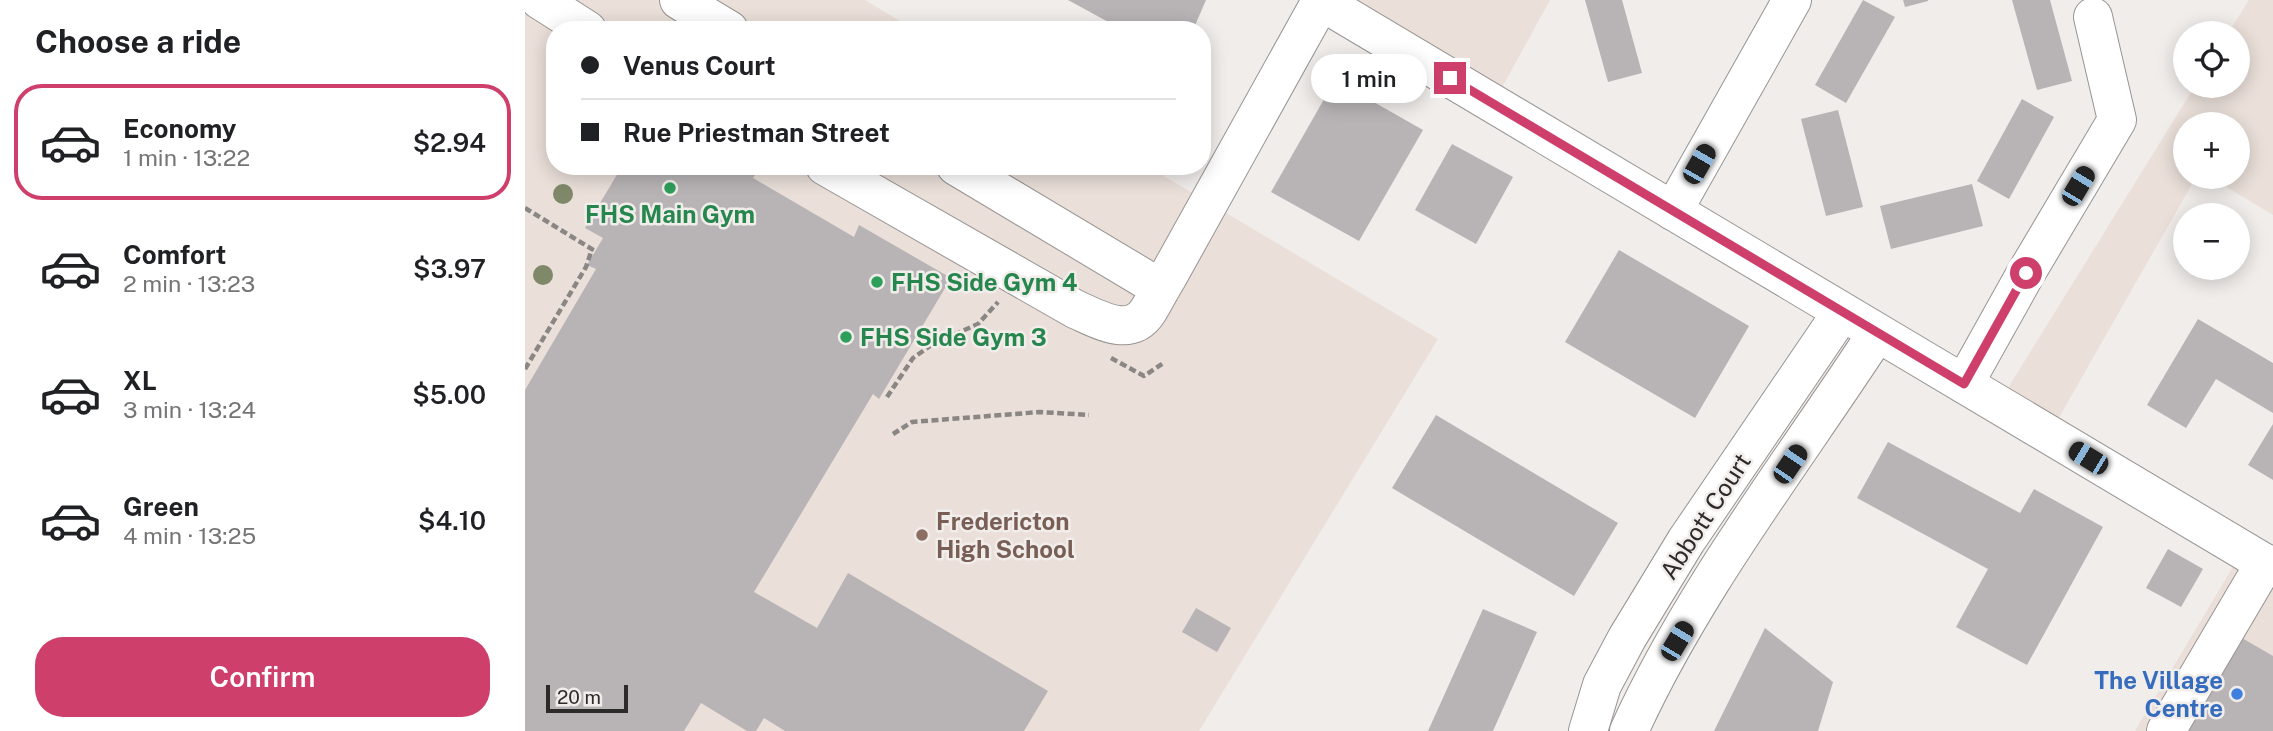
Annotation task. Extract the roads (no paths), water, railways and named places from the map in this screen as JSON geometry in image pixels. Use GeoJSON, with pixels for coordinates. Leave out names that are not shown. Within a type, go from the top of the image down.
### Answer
{"type":"FeatureCollection","features":[{"type":"Feature","properties":{"kind":"street"},"geometry":{"type":"LineString","coordinates":[[540,0],[573,21]]}},
{"type":"Feature","properties":{"kind":"street"},"geometry":{"type":"LineString","coordinates":[[679,0],[714,21]]}},
{"type":"Feature","properties":{"kind":"street"},"geometry":{"type":"LineString","coordinates":[[1673,211],[1792,0]]}},
{"type":"Feature","properties":{"kind":"street"},"geometry":{"type":"LineString","coordinates":[[841,175],[1075,309],[1124,327],[1137,323],[1146,314],[1320,1],[2269,566],[2166,731]]}},
{"type":"Feature","properties":{"kind":"street"},"geometry":{"type":"LineString","coordinates":[[1964,384],[2117,120],[2093,17]]}},
{"type":"Feature","properties":{"kind":"street"},"geometry":{"type":"LineString","coordinates":[[971,175],[1160,288]]}},
{"type":"Feature","properties":{"kind":"street","name":"Abbott Court"},"geometry":{"type":"LineString","coordinates":[[1588,731],[1602,685],[1627,638],[1686,541],[1842,312]]}},
{"type":"Feature","properties":{"kind":"street","name":"Abbott Court"},"geometry":{"type":"LineString","coordinates":[[1629,731],[1649,687],[1717,572],[1877,332]]}},
{"type":"Feature","properties":{"kind":"place","name":"FHS Main Gym"},"geometry":{"type":"Point","coordinates":[670,188]}},
{"type":"Feature","properties":{"kind":"place","name":"FHS Side Gym 4"},"geometry":{"type":"Point","coordinates":[877,282]}},
{"type":"Feature","properties":{"kind":"place","name":"FHS Side Gym 3"},"geometry":{"type":"Point","coordinates":[846,337]}},
{"type":"Feature","properties":{"kind":"place","name":"Fredericton High School"},"geometry":{"type":"Point","coordinates":[922,535]}},
{"type":"Feature","properties":{"kind":"place","name":"The Village Centre"},"geometry":{"type":"Point","coordinates":[2237,694]}}]}
